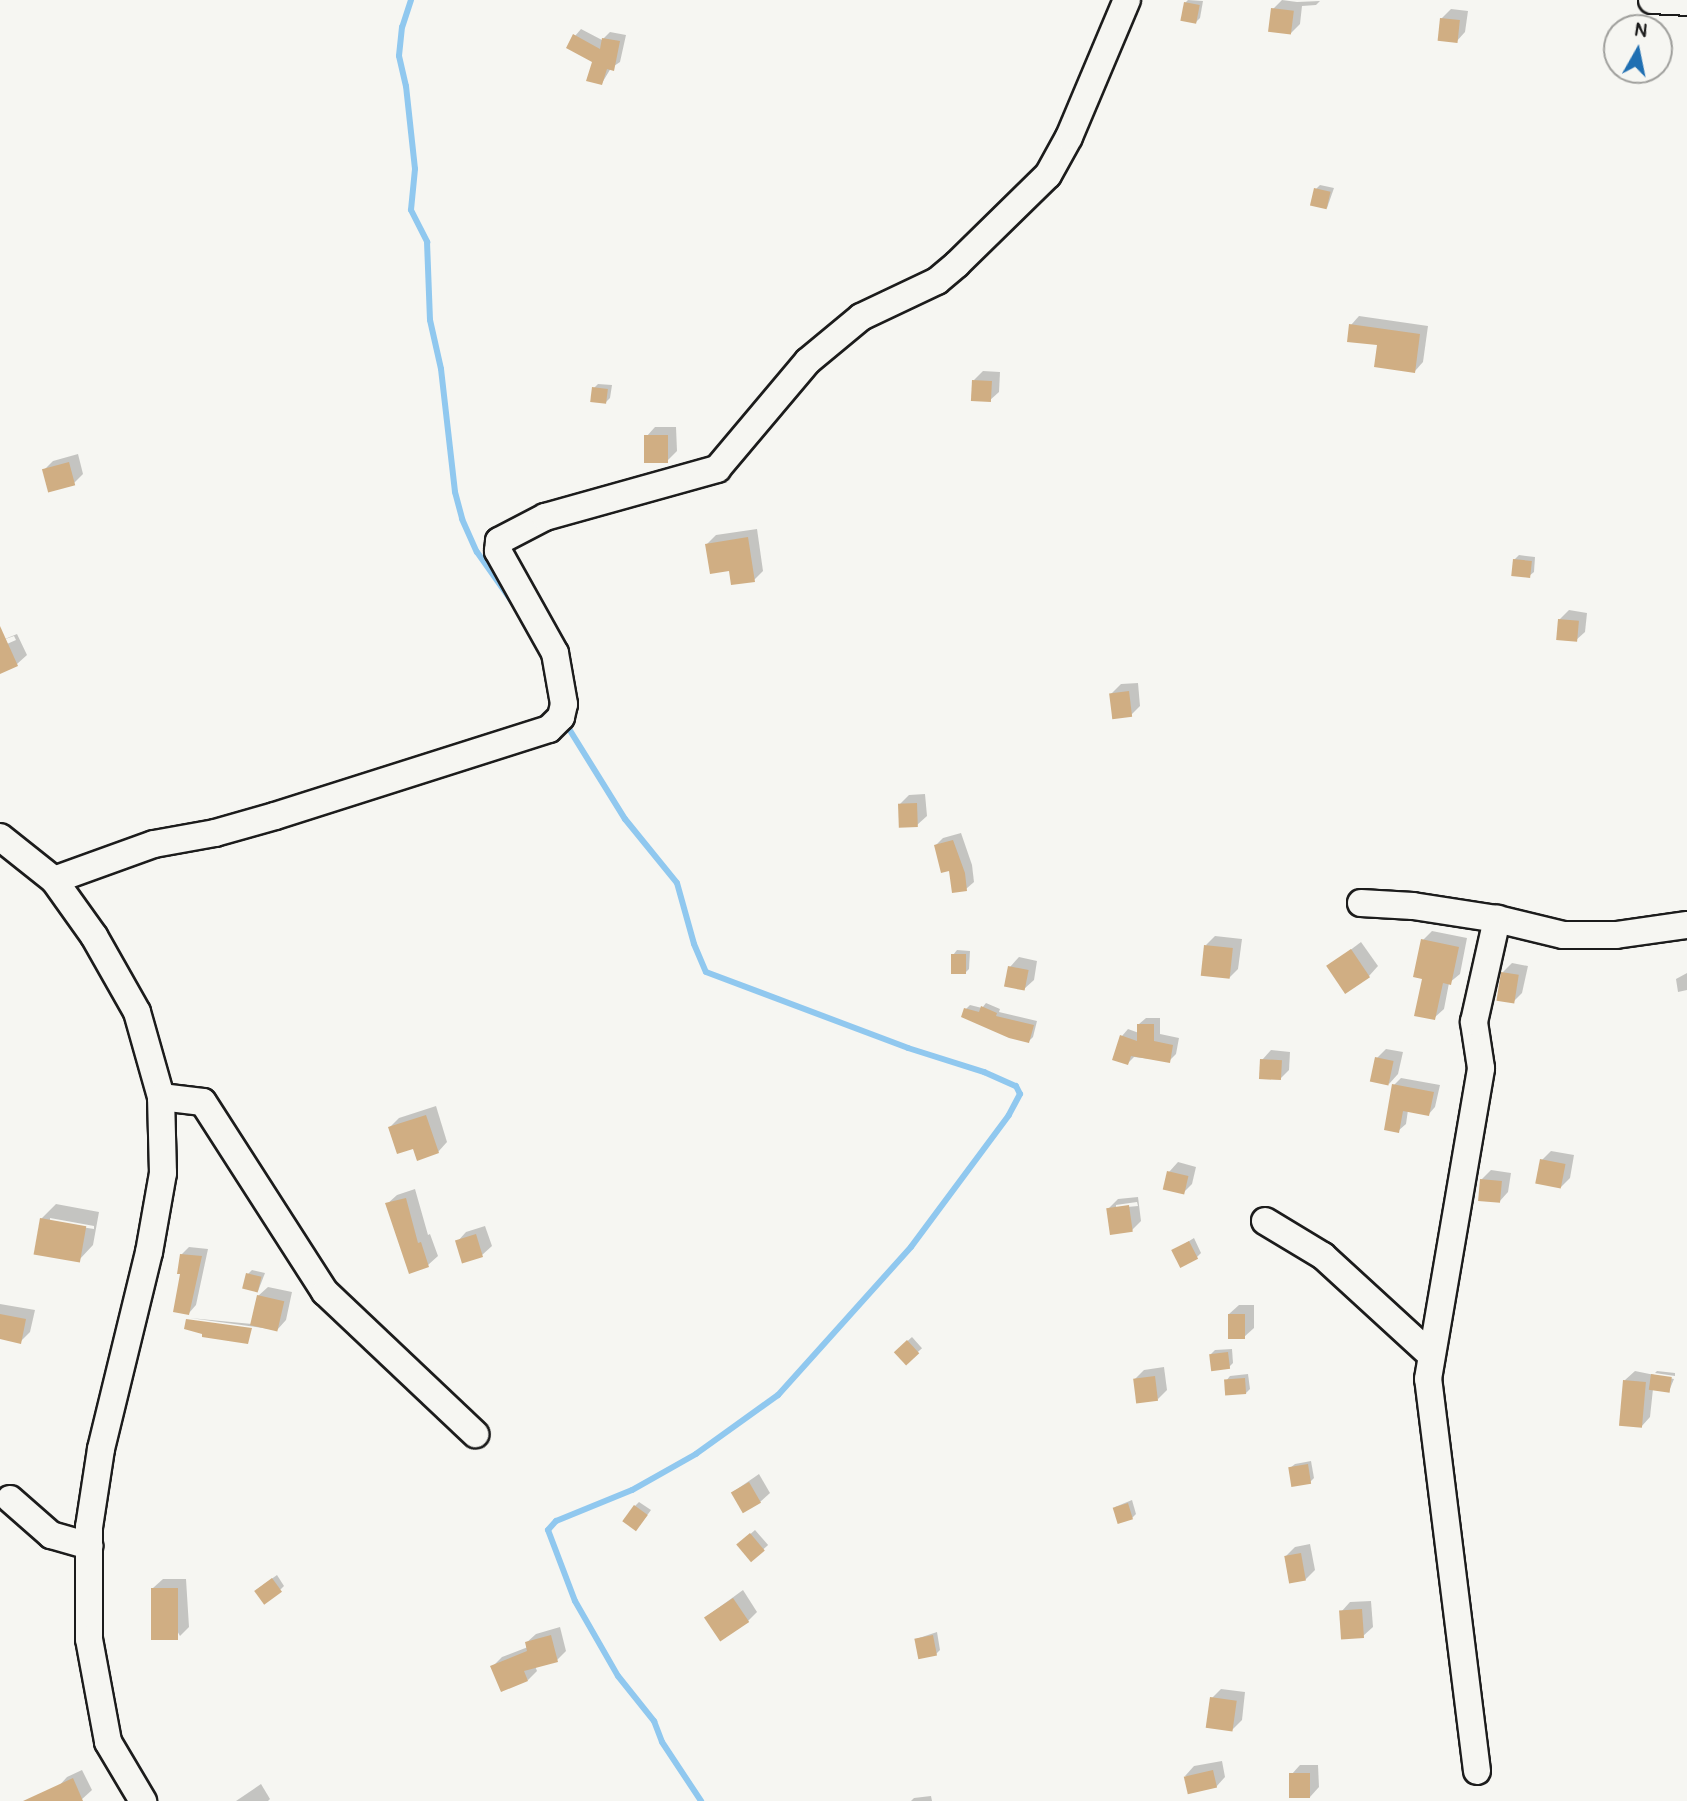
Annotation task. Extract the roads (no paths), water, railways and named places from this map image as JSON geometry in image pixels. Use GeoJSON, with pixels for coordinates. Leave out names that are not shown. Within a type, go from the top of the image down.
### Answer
{"type":"FeatureCollection","features":[{"type":"Feature","properties":{"kind":"street"},"geometry":{"type":"LineString","coordinates":[[54,880],[154,844],[215,833],[275,816],[549,729],[561,717],[564,704],[555,653],[498,551],[499,541],[545,517],[717,469],[808,361],[861,317],[937,281],[957,264],[1048,175],[1069,137],[1127,0]]}},
{"type":"Feature","properties":{"kind":"street"},"geometry":{"type":"LineString","coordinates":[[1652,0],[1687,2]]}},
{"type":"Feature","properties":{"kind":"street"},"geometry":{"type":"LineString","coordinates":[[0,837],[54,880],[94,936],[136,1012],[161,1097],[163,1173],[149,1252],[101,1449],[89,1546],[89,1639],[108,1742],[140,1800]]}},
{"type":"Feature","properties":{"kind":"street"},"geometry":{"type":"LineString","coordinates":[[1361,903],[1413,906],[1497,919],[1563,935],[1616,934],[1687,925]]}},
{"type":"Feature","properties":{"kind":"street"},"geometry":{"type":"LineString","coordinates":[[1477,1771],[1428,1379],[1430,1354],[1481,1068],[1474,1022],[1497,919]]}},
{"type":"Feature","properties":{"kind":"street"},"geometry":{"type":"LineString","coordinates":[[161,1097],[203,1102],[326,1292],[475,1434]]}},
{"type":"Feature","properties":{"kind":"street"},"geometry":{"type":"LineString","coordinates":[[1265,1221],[1323,1256],[1430,1354]]}},
{"type":"Feature","properties":{"kind":"street"},"geometry":{"type":"LineString","coordinates":[[10,1499],[51,1535],[89,1546]]}},
{"type":"Feature","properties":{"kind":"waterway"},"geometry":{"type":"LineString","coordinates":[[411,0],[402,27],[399,56],[406,86],[415,169],[411,210],[427,242],[430,320],[441,369],[455,492],[462,519],[477,552],[513,603]]}},
{"type":"Feature","properties":{"kind":"waterway"},"geometry":{"type":"LineString","coordinates":[[566,724],[625,819],[677,883],[694,944],[706,972],[908,1048],[984,1072],[1016,1086],[1020,1094],[1009,1115],[911,1247],[778,1395],[696,1454],[632,1490],[556,1521],[548,1530],[575,1601],[618,1676],[654,1721],[662,1742],[701,1801]]}}]}
